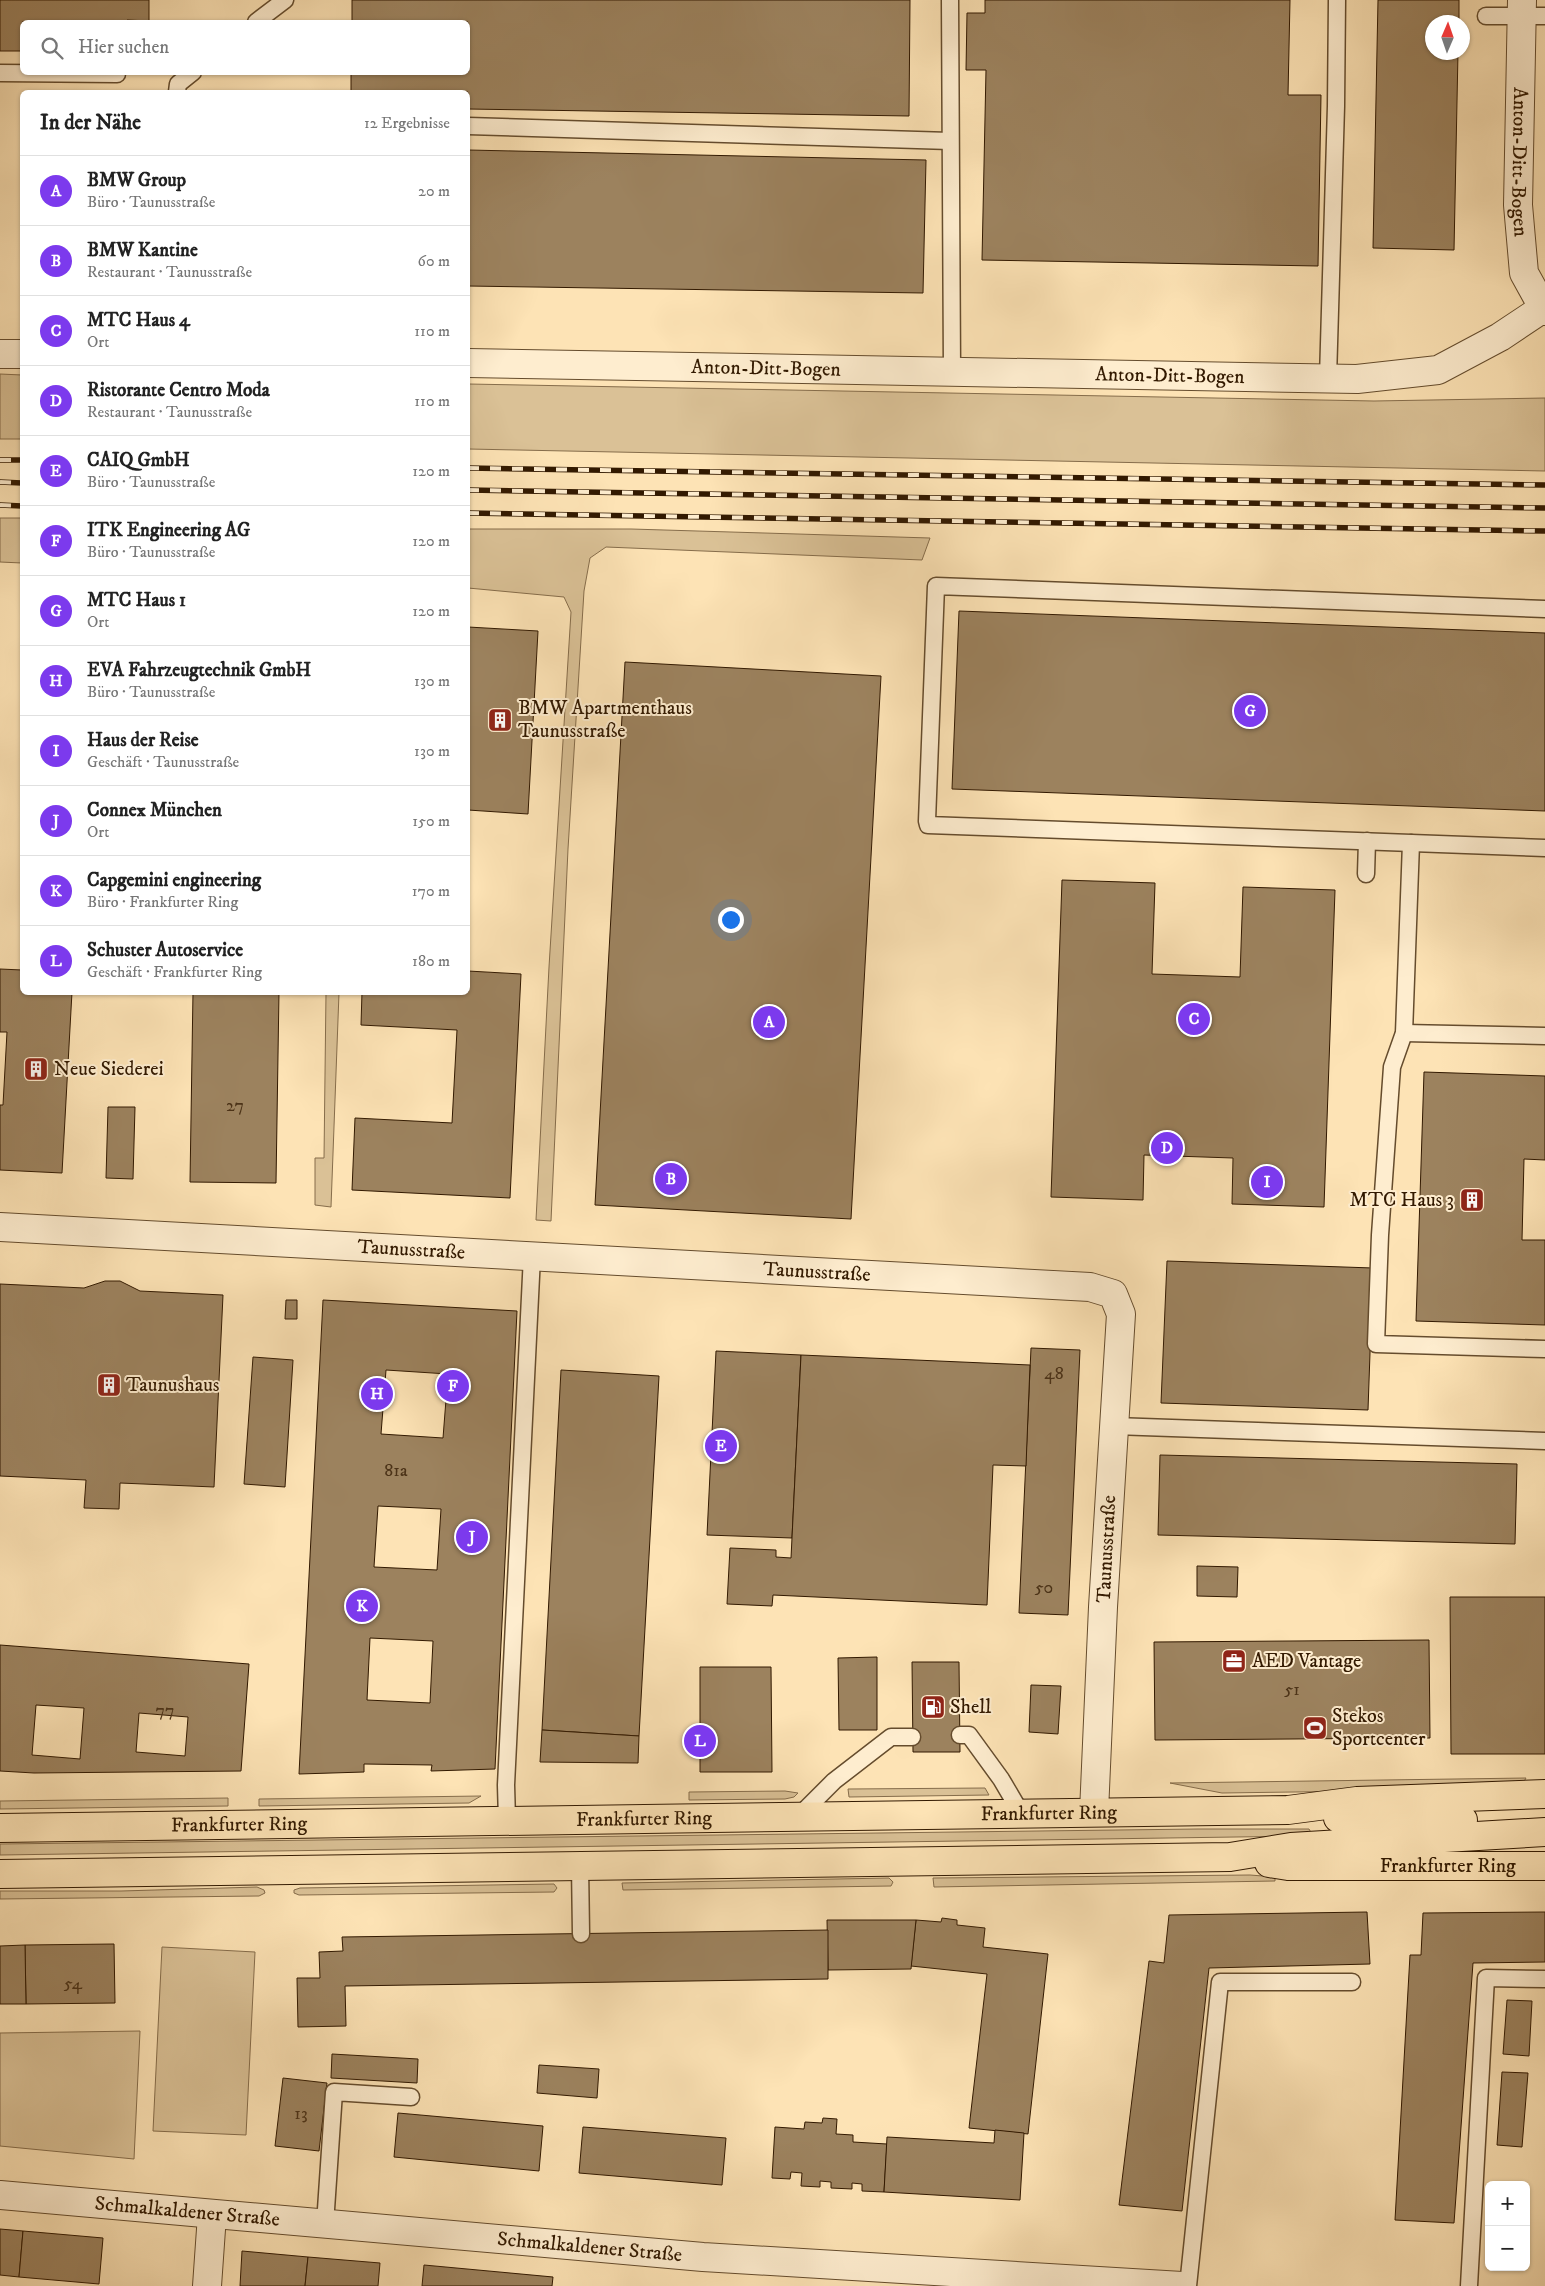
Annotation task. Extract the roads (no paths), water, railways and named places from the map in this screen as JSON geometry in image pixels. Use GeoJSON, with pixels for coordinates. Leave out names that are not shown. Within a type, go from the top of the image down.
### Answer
{"type":"FeatureCollection","features":[{"type":"Feature","properties":{"kind":"main road","name":"Frankfurter Ring"},"geometry":{"type":"LineString","coordinates":[[0,1828],[1288,1810],[1357,1801],[1545,1794]]}},
{"type":"Feature","properties":{"kind":"main road","name":"Frankfurter Ring"},"geometry":{"type":"LineString","coordinates":[[1288,1810],[1348,1819],[1545,1821]]}},
{"type":"Feature","properties":{"kind":"main road","name":"Frankfurter Ring"},"geometry":{"type":"LineString","coordinates":[[0,1874],[1230,1857],[1291,1847],[1545,1832]]}},
{"type":"Feature","properties":{"kind":"main road","name":"Frankfurter Ring"},"geometry":{"type":"LineString","coordinates":[[1230,1857],[1288,1866],[1545,1866]]}},
{"type":"Feature","properties":{"kind":"street","name":"Anton-Ditt-Bogen"},"geometry":{"type":"LineString","coordinates":[[470,362],[1356,379],[1438,370],[1500,337],[1543,310],[1524,273],[1518,205],[1530,11]]}},
{"type":"Feature","properties":{"kind":"street"},"geometry":{"type":"LineString","coordinates":[[0,354],[20,354]]}},
{"type":"Feature","properties":{"kind":"street","name":"Taunusstraße"},"geometry":{"type":"LineString","coordinates":[[0,1226],[1090,1287],[1113,1294],[1121,1314],[1094,1812]]}},
{"type":"Feature","properties":{"kind":"street","name":"Schmalkaldener Straße"},"geometry":{"type":"LineString","coordinates":[[0,2195],[703,2257],[1041,2282],[1182,2286]]}},
{"type":"Feature","properties":{"kind":"street"},"geometry":{"type":"LineString","coordinates":[[207,2286],[212,2215]]}},
{"type":"Feature","properties":{"kind":"lane"},"geometry":{"type":"LineString","coordinates":[[259,20],[285,0]]}},
{"type":"Feature","properties":{"kind":"lane"},"geometry":{"type":"LineString","coordinates":[[950,0],[952,371]]}},
{"type":"Feature","properties":{"kind":"lane"},"geometry":{"type":"LineString","coordinates":[[1328,378],[1336,106],[1337,0]]}},
{"type":"Feature","properties":{"kind":"lane"},"geometry":{"type":"LineString","coordinates":[[1486,16],[1530,11]]}},
{"type":"Feature","properties":{"kind":"lane"},"geometry":{"type":"LineString","coordinates":[[0,73],[20,73]]}},
{"type":"Feature","properties":{"kind":"lane"},"geometry":{"type":"LineString","coordinates":[[177,90],[178,84],[189,75]]}},
{"type":"Feature","properties":{"kind":"lane"},"geometry":{"type":"LineString","coordinates":[[470,126],[950,141]]}},
{"type":"Feature","properties":{"kind":"lane"},"geometry":{"type":"LineString","coordinates":[[1545,609],[936,586],[928,825],[1545,848]]}},
{"type":"Feature","properties":{"kind":"lane"},"geometry":{"type":"LineString","coordinates":[[1366,874],[1367,841]]}},
{"type":"Feature","properties":{"kind":"lane"},"geometry":{"type":"LineString","coordinates":[[1411,842],[1404,1033],[1392,1067],[1380,1235],[1376,1344],[1545,1349]]}},
{"type":"Feature","properties":{"kind":"lane"},"geometry":{"type":"LineString","coordinates":[[1404,1033],[1545,1036]]}},
{"type":"Feature","properties":{"kind":"lane"},"geometry":{"type":"LineString","coordinates":[[507,1820],[506,1785],[532,1256]]}},
{"type":"Feature","properties":{"kind":"lane"},"geometry":{"type":"LineString","coordinates":[[1114,1426],[1545,1441]]}},
{"type":"Feature","properties":{"kind":"lane"},"geometry":{"type":"LineString","coordinates":[[960,1736],[969,1735],[1001,1779],[1021,1813]]}},
{"type":"Feature","properties":{"kind":"lane"},"geometry":{"type":"LineString","coordinates":[[798,1817],[834,1781],[891,1737],[912,1737]]}},
{"type":"Feature","properties":{"kind":"lane"},"geometry":{"type":"LineString","coordinates":[[580,1865],[581,1934]]}},
{"type":"Feature","properties":{"kind":"lane"},"geometry":{"type":"LineString","coordinates":[[1469,2286],[1486,1978],[1545,1979]]}},
{"type":"Feature","properties":{"kind":"lane"},"geometry":{"type":"LineString","coordinates":[[1188,2286],[1220,1982],[1352,1982]]}},
{"type":"Feature","properties":{"kind":"lane"},"geometry":{"type":"LineString","coordinates":[[325,2224],[334,2092],[411,2097]]}},
{"type":"Feature","properties":{"kind":"railway"},"geometry":{"type":"LineString","coordinates":[[0,460],[20,460]]}},
{"type":"Feature","properties":{"kind":"railway"},"geometry":{"type":"LineString","coordinates":[[470,468],[1545,485]]}},
{"type":"Feature","properties":{"kind":"railway"},"geometry":{"type":"LineString","coordinates":[[0,482],[20,483]]}},
{"type":"Feature","properties":{"kind":"railway"},"geometry":{"type":"LineString","coordinates":[[470,490],[1545,508]]}},
{"type":"Feature","properties":{"kind":"railway"},"geometry":{"type":"LineString","coordinates":[[0,505],[20,506]]}},
{"type":"Feature","properties":{"kind":"railway"},"geometry":{"type":"LineString","coordinates":[[470,513],[1545,531]]}},
{"type":"Feature","properties":{"kind":"place","name":"MTC Haus 1"},"geometry":{"type":"Point","coordinates":[1250,711]}},
{"type":"Feature","properties":{"kind":"place","name":"BMW Apartmenthaus Taunusstraße"},"geometry":{"type":"Point","coordinates":[500,720]}},
{"type":"Feature","properties":{"kind":"place","name":"MTC Haus 4"},"geometry":{"type":"Point","coordinates":[1194,1019]}},
{"type":"Feature","properties":{"kind":"place","name":"BMW Group"},"geometry":{"type":"Point","coordinates":[769,1022]}},
{"type":"Feature","properties":{"kind":"place","name":"Neue Siederei"},"geometry":{"type":"Point","coordinates":[36,1069]}},
{"type":"Feature","properties":{"kind":"place","name":"Ristorante Centro Moda"},"geometry":{"type":"Point","coordinates":[1167,1148]}},
{"type":"Feature","properties":{"kind":"place","name":"BMW Kantine"},"geometry":{"type":"Point","coordinates":[671,1179]}},
{"type":"Feature","properties":{"kind":"place","name":"Haus der Reise"},"geometry":{"type":"Point","coordinates":[1267,1182]}},
{"type":"Feature","properties":{"kind":"place","name":"MTC Haus 3"},"geometry":{"type":"Point","coordinates":[1472,1200]}},
{"type":"Feature","properties":{"kind":"place","name":"Taunushaus"},"geometry":{"type":"Point","coordinates":[109,1385]}},
{"type":"Feature","properties":{"kind":"place","name":"ITK Engineering AG"},"geometry":{"type":"Point","coordinates":[453,1386]}},
{"type":"Feature","properties":{"kind":"place","name":"EVA Fahrzeugtechnik GmbH"},"geometry":{"type":"Point","coordinates":[377,1394]}},
{"type":"Feature","properties":{"kind":"place","name":"CAIQ GmbH"},"geometry":{"type":"Point","coordinates":[721,1446]}},
{"type":"Feature","properties":{"kind":"place","name":"Connex München"},"geometry":{"type":"Point","coordinates":[472,1537]}},
{"type":"Feature","properties":{"kind":"place","name":"Capgemini engineering"},"geometry":{"type":"Point","coordinates":[362,1606]}},
{"type":"Feature","properties":{"kind":"place","name":"AED Vantage"},"geometry":{"type":"Point","coordinates":[1234,1661]}},
{"type":"Feature","properties":{"kind":"place","name":"Shell"},"geometry":{"type":"Point","coordinates":[933,1707]}},
{"type":"Feature","properties":{"kind":"place","name":"Stekos Sportcenter"},"geometry":{"type":"Point","coordinates":[1315,1728]}},
{"type":"Feature","properties":{"kind":"place","name":"Schuster Autoservice"},"geometry":{"type":"Point","coordinates":[700,1741]}}]}
